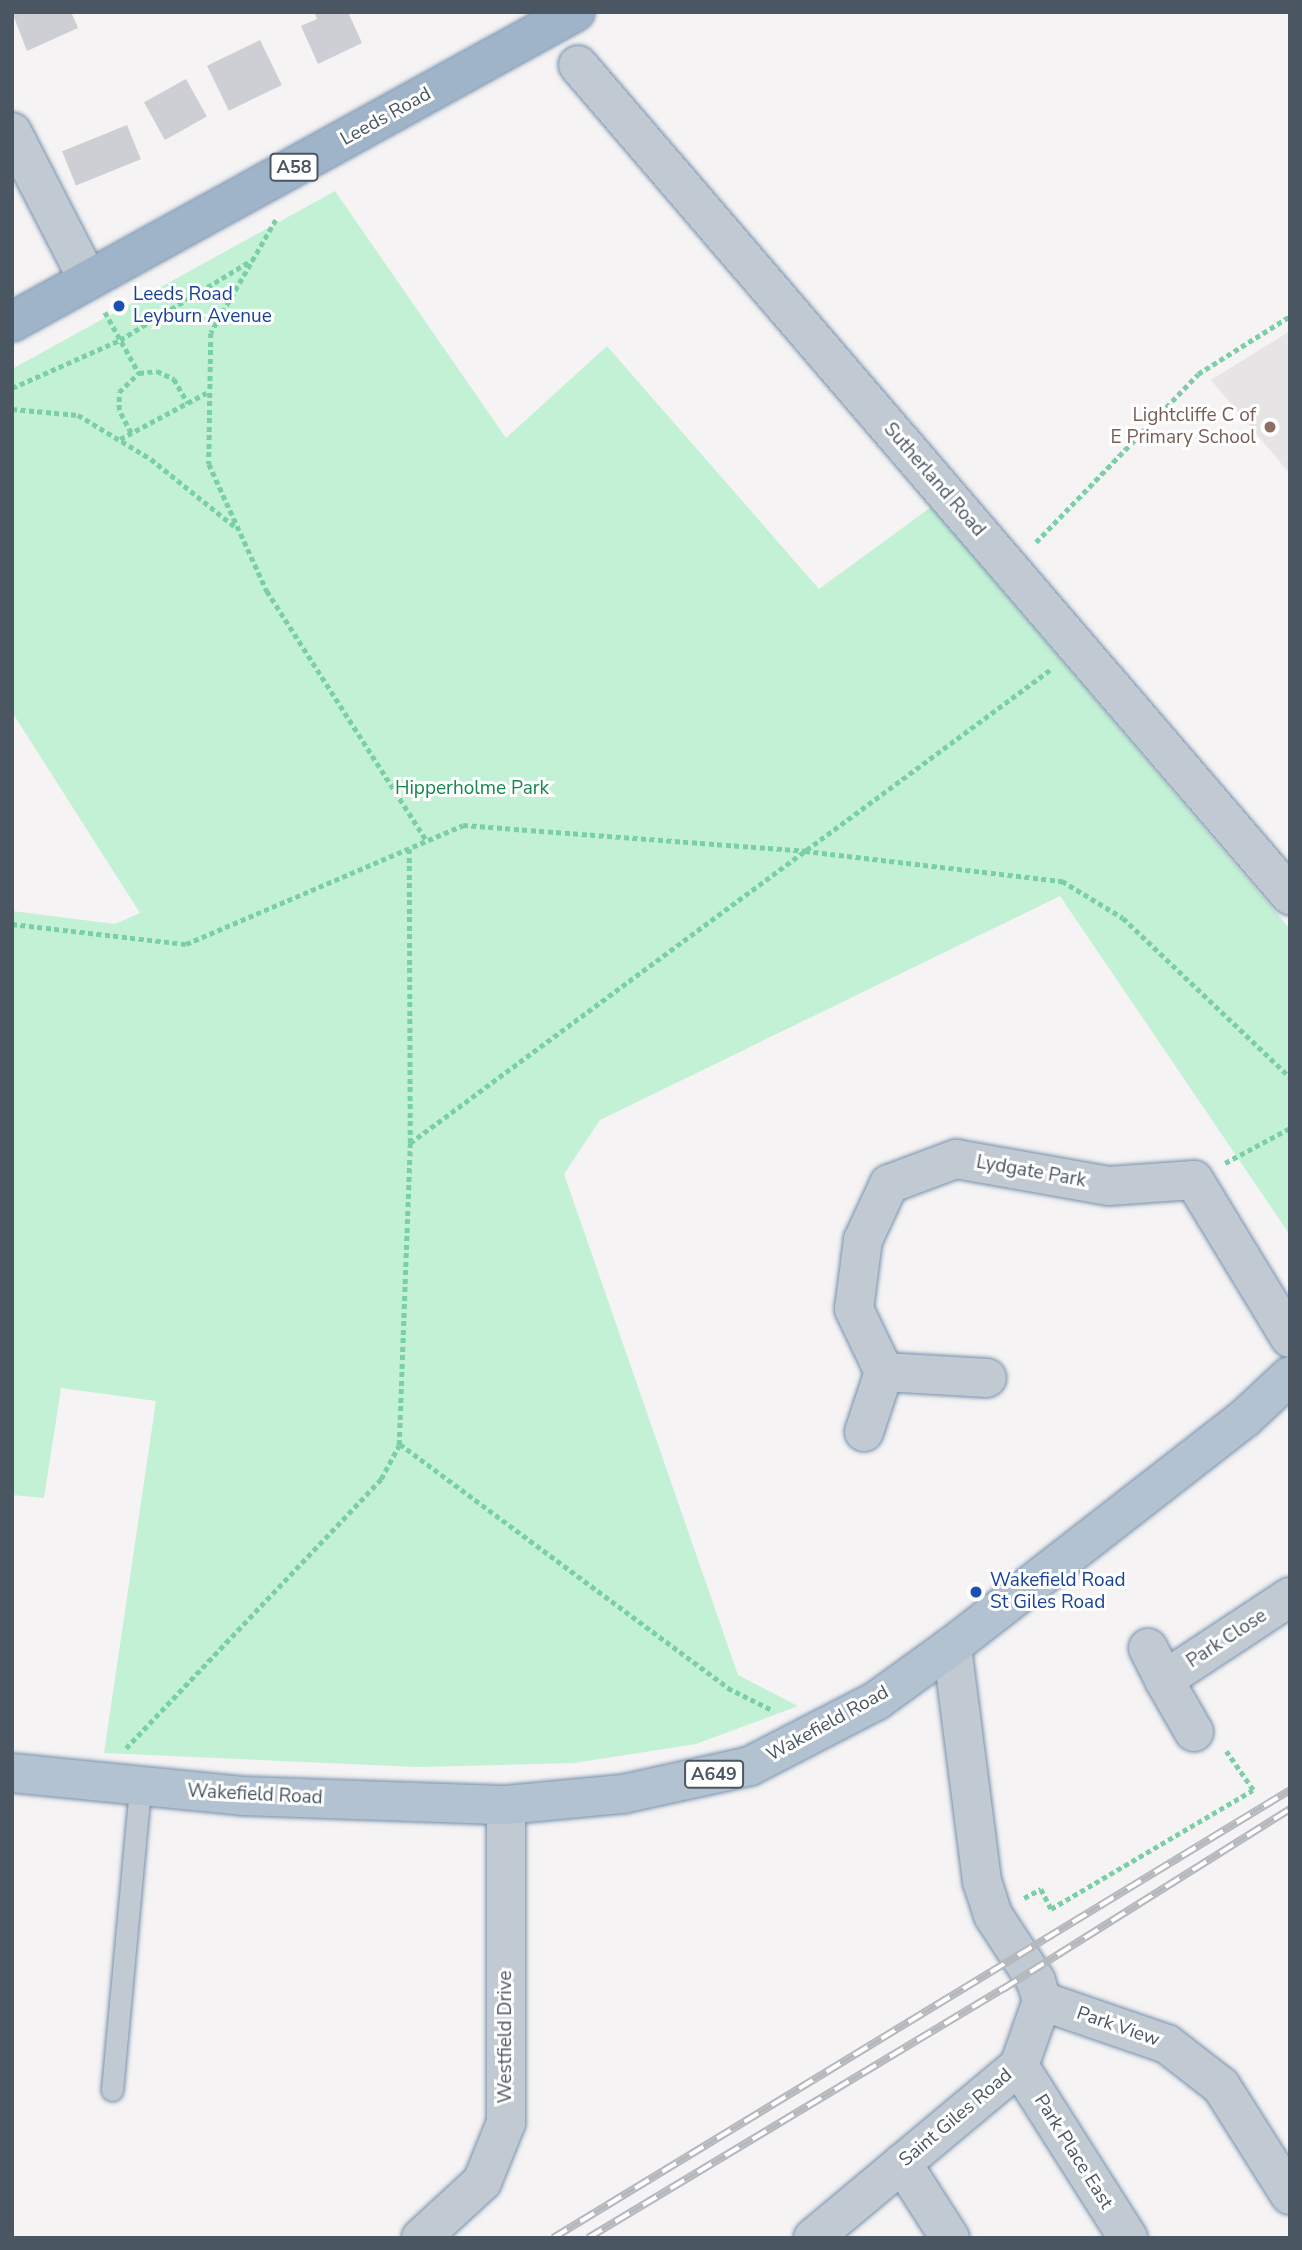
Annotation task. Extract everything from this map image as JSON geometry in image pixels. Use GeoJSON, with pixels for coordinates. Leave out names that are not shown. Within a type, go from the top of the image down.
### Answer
{"type":"FeatureCollection","features":[{"type":"Feature","properties":{"kind":"highway","name":"Leeds Road"},"geometry":{"type":"LineString","coordinates":[[12,322],[279,175],[555,17]]}},
{"type":"Feature","properties":{"kind":"main road","name":"Wakefield Road"},"geometry":{"type":"LineString","coordinates":[[12,1773],[140,1788],[506,1805],[623,1794],[750,1766],[817,1734],[953,1646],[1244,1419],[1290,1376]]}},
{"type":"Feature","properties":{"kind":"street","name":"Sutherland Road"},"geometry":{"type":"LineString","coordinates":[[578,65],[1290,895]]}},
{"type":"Feature","properties":{"kind":"street"},"geometry":{"type":"LineString","coordinates":[[12,132],[88,280]]}},
{"type":"Feature","properties":{"kind":"street","name":"Lydgate Park"},"geometry":{"type":"LineString","coordinates":[[884,1372],[854,1308],[863,1240],[889,1184],[956,1159],[1110,1186],[1194,1180]]}},
{"type":"Feature","properties":{"kind":"street"},"geometry":{"type":"LineString","coordinates":[[1194,1180],[1290,1338]]}},
{"type":"Feature","properties":{"kind":"street"},"geometry":{"type":"LineString","coordinates":[[864,1432],[884,1372],[987,1378]]}},
{"type":"Feature","properties":{"kind":"street","name":"Park Close"},"geometry":{"type":"LineString","coordinates":[[1194,1732],[1156,1664],[1290,1597]]}},
{"type":"Feature","properties":{"kind":"street"},"geometry":{"type":"LineString","coordinates":[[953,1646],[982,1881],[993,1915],[1036,1981],[1042,2001]]}},
{"type":"Feature","properties":{"kind":"street","name":"Westfield Drive"},"geometry":{"type":"LineString","coordinates":[[421,2238],[482,2182],[506,2123],[506,1805]]}},
{"type":"Feature","properties":{"kind":"street","name":"Saint Giles Road"},"geometry":{"type":"LineString","coordinates":[[813,2238],[1018,2066],[1042,2001]]}},
{"type":"Feature","properties":{"kind":"street","name":"Park View"},"geometry":{"type":"LineString","coordinates":[[1042,2001],[1167,2044],[1221,2086],[1290,2195]]}},
{"type":"Feature","properties":{"kind":"street","name":"Park Place East"},"geometry":{"type":"LineString","coordinates":[[1018,2066],[1128,2238]]}},
{"type":"Feature","properties":{"kind":"street"},"geometry":{"type":"LineString","coordinates":[[902,2163],[950,2238]]}},
{"type":"Feature","properties":{"kind":"lane"},"geometry":{"type":"LineString","coordinates":[[112,2090],[140,1788]]}},
{"type":"Feature","properties":{"kind":"path"},"geometry":{"type":"LineString","coordinates":[[279,175],[282,209],[211,333],[206,393],[209,464],[235,526],[267,591],[426,840]]}},
{"type":"Feature","properties":{"kind":"path"},"geometry":{"type":"LineString","coordinates":[[12,388],[120,340],[253,260]]}},
{"type":"Feature","properties":{"kind":"path"},"geometry":{"type":"LineString","coordinates":[[88,280],[139,373]]}},
{"type":"Feature","properties":{"kind":"path"},"geometry":{"type":"LineString","coordinates":[[1010,569],[1198,374],[1290,316]]}},
{"type":"Feature","properties":{"kind":"path"},"geometry":{"type":"LineString","coordinates":[[131,433],[119,410],[120,391],[139,373],[157,371],[174,379],[188,403]]}},
{"type":"Feature","properties":{"kind":"path"},"geometry":{"type":"LineString","coordinates":[[119,439],[206,393]]}},
{"type":"Feature","properties":{"kind":"path"},"geometry":{"type":"LineString","coordinates":[[12,409],[78,415],[119,439],[235,526]]}},
{"type":"Feature","properties":{"kind":"path"},"geometry":{"type":"LineString","coordinates":[[410,1143],[1079,649]]}},
{"type":"Feature","properties":{"kind":"path"},"geometry":{"type":"LineString","coordinates":[[12,923],[186,944],[426,840],[477,825],[805,851],[1062,881],[1123,918],[1290,1077]]}},
{"type":"Feature","properties":{"kind":"path"},"geometry":{"type":"LineString","coordinates":[[93,1783],[381,1479],[399,1443],[410,1143],[409,848]]}},
{"type":"Feature","properties":{"kind":"path"},"geometry":{"type":"LineString","coordinates":[[1194,1180],[1290,1128]]}},
{"type":"Feature","properties":{"kind":"path"},"geometry":{"type":"LineString","coordinates":[[399,1443],[728,1688],[817,1734]]}},
{"type":"Feature","properties":{"kind":"path"},"geometry":{"type":"LineString","coordinates":[[993,1915],[1041,1889],[1051,1909],[1253,1790],[1215,1735],[1194,1732]]}},
{"type":"Feature","properties":{"kind":"shaded area","name":"Lightcliffe C of E Primary School"},"geometry":{"type":"Polygon","coordinates":[[[1290,331],[1290,474],[1211,380],[1290,331]]]}},
{"type":"Feature","properties":{"kind":"green space","name":"Hipperholme Park"},"geometry":{"type":"Polygon","coordinates":[[[335,191],[506,438],[607,346],[819,589],[931,507],[1290,929],[1290,1235],[1060,896],[600,1120],[564,1174],[738,1675],[798,1706],[696,1744],[574,1763],[418,1767],[104,1753],[156,1401],[61,1388],[44,1498],[12,1495],[12,911],[115,924],[140,913],[12,712],[12,369],[335,191]]]}},
{"type":"Feature","properties":{"kind":"building"},"geometry":{"type":"Polygon","coordinates":[[[12,12],[71,12],[78,28],[27,51],[12,12]]]}},
{"type":"Feature","properties":{"kind":"building"},"geometry":{"type":"Polygon","coordinates":[[[314,12],[348,12],[362,43],[318,64],[301,26],[317,19],[314,12]]]}},
{"type":"Feature","properties":{"kind":"building"},"geometry":{"type":"Polygon","coordinates":[[[260,40],[282,85],[229,111],[207,66],[260,40]]]}},
{"type":"Feature","properties":{"kind":"building"},"geometry":{"type":"Polygon","coordinates":[[[186,79],[207,117],[165,140],[144,102],[186,79]]]}},
{"type":"Feature","properties":{"kind":"building"},"geometry":{"type":"Polygon","coordinates":[[[127,125],[141,159],[76,186],[62,151],[127,125]]]}},
{"type":"Feature","properties":{"kind":"railway"},"geometry":{"type":"LineString","coordinates":[[553,2238],[1290,1790]]}},
{"type":"Feature","properties":{"kind":"railway"},"geometry":{"type":"LineString","coordinates":[[588,2238],[1003,1989],[1290,1809]]}},
{"type":"Feature","properties":{"kind":"place","name":"Leeds Road Leyburn Avenue"},"geometry":{"type":"Point","coordinates":[119,306]}},
{"type":"Feature","properties":{"kind":"place","name":"Lightcliffe C of E Primary School"},"geometry":{"type":"Point","coordinates":[1270,427]}},
{"type":"Feature","properties":{"kind":"place","name":"Wakefield Road St Giles Road"},"geometry":{"type":"Point","coordinates":[976,1592]}}]}
